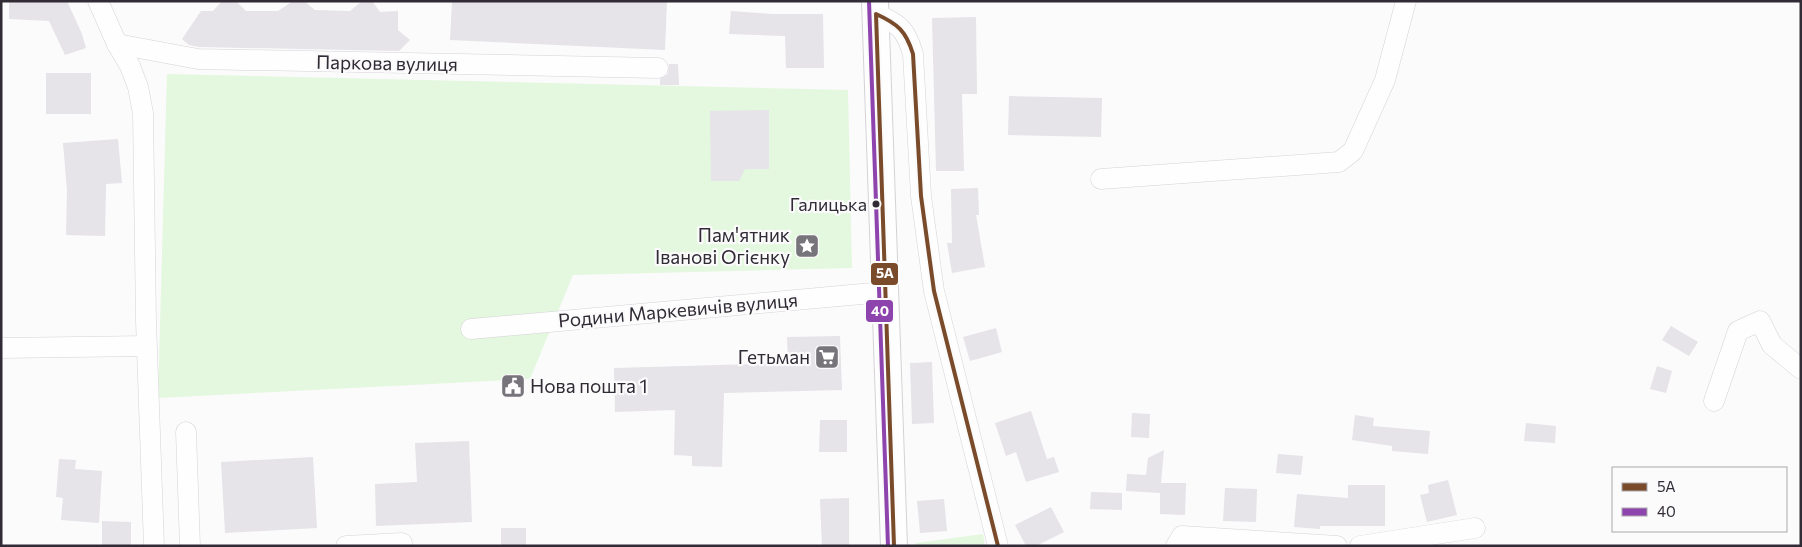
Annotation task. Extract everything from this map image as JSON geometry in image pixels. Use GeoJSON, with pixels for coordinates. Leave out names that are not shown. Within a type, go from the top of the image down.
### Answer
{"type":"FeatureCollection","features":[{"type":"Feature","properties":{"kind":"main road"},"geometry":{"type":"LineString","coordinates":[[876,8],[884,292],[894,546]]}},
{"type":"Feature","properties":{"kind":"street"},"geometry":{"type":"LineString","coordinates":[[98,1],[116,44],[130,66],[138,87],[143,113],[146,346],[154,546]]}},
{"type":"Feature","properties":{"kind":"street"},"geometry":{"type":"LineString","coordinates":[[1101,179],[1339,162],[1352,150],[1385,80],[1406,1]]}},
{"type":"Feature","properties":{"kind":"street"},"geometry":{"type":"LineString","coordinates":[[876,8],[908,36],[913,54],[921,196],[934,291],[998,546]]}},
{"type":"Feature","properties":{"kind":"street","name":"Паркова вулиця"},"geometry":{"type":"LineString","coordinates":[[116,44],[198,59],[658,68]]}},
{"type":"Feature","properties":{"kind":"street","name":"Родини Маркевичів вулиця"},"geometry":{"type":"LineString","coordinates":[[472,329],[884,292]]}},
{"type":"Feature","properties":{"kind":"street"},"geometry":{"type":"LineString","coordinates":[[1714,401],[1738,331],[1760,321],[1772,345],[1801,369]]}},
{"type":"Feature","properties":{"kind":"street"},"geometry":{"type":"LineString","coordinates":[[1,348],[146,346]]}},
{"type":"Feature","properties":{"kind":"street"},"geometry":{"type":"LineString","coordinates":[[186,432],[190,546]]}},
{"type":"Feature","properties":{"kind":"street"},"geometry":{"type":"LineString","coordinates":[[1360,546],[1475,528]]}},
{"type":"Feature","properties":{"kind":"street"},"geometry":{"type":"LineString","coordinates":[[1176,546],[1182,536],[1337,546]]}},
{"type":"Feature","properties":{"kind":"street"},"geometry":{"type":"LineString","coordinates":[[346,546],[402,543]]}},
{"type":"Feature","properties":{"kind":"green space"},"geometry":{"type":"Polygon","coordinates":[[[167,74],[848,90],[852,268],[573,275],[530,379],[158,398],[167,74]]]}},
{"type":"Feature","properties":{"kind":"green space"},"geometry":{"type":"Polygon","coordinates":[[[983,534],[985,546],[916,546],[916,543],[983,534]]]}},
{"type":"Feature","properties":{"kind":"building"},"geometry":{"type":"Polygon","coordinates":[[[9,1],[67,1],[82,34],[86,48],[65,55],[49,21],[9,19],[9,1]]]}},
{"type":"Feature","properties":{"kind":"building"},"geometry":{"type":"Polygon","coordinates":[[[222,1],[236,1],[246,11],[278,11],[293,1],[304,1],[315,10],[350,11],[362,1],[372,1],[380,12],[398,11],[398,30],[410,40],[399,51],[199,47],[189,45],[182,39],[201,11],[213,11],[222,1]]]}},
{"type":"Feature","properties":{"kind":"building"},"geometry":{"type":"Polygon","coordinates":[[[452,1],[667,1],[665,50],[450,40],[452,1]]]}},
{"type":"Feature","properties":{"kind":"building"},"geometry":{"type":"Polygon","coordinates":[[[731,11],[772,14],[823,14],[824,68],[786,68],[785,36],[729,34],[731,11]]]}},
{"type":"Feature","properties":{"kind":"building"},"geometry":{"type":"Polygon","coordinates":[[[976,17],[977,94],[962,94],[964,171],[936,171],[932,18],[976,17]]]}},
{"type":"Feature","properties":{"kind":"building"},"geometry":{"type":"Polygon","coordinates":[[[669,64],[678,64],[679,85],[660,85],[660,79],[668,74],[669,64]]]}},
{"type":"Feature","properties":{"kind":"building"},"geometry":{"type":"Polygon","coordinates":[[[46,73],[91,73],[91,114],[46,114],[46,73]]]}},
{"type":"Feature","properties":{"kind":"building"},"geometry":{"type":"Polygon","coordinates":[[[1009,96],[1102,98],[1101,137],[1008,135],[1009,96]]]}},
{"type":"Feature","properties":{"kind":"building"},"geometry":{"type":"Polygon","coordinates":[[[769,110],[769,169],[745,169],[739,181],[711,181],[710,111],[769,110]]]}},
{"type":"Feature","properties":{"kind":"building"},"geometry":{"type":"Polygon","coordinates":[[[118,139],[122,183],[106,184],[105,236],[66,235],[67,191],[63,143],[118,139]]]}},
{"type":"Feature","properties":{"kind":"building"},"geometry":{"type":"Polygon","coordinates":[[[978,188],[979,215],[976,215],[985,267],[952,273],[947,243],[952,243],[951,189],[978,188]]]}},
{"type":"Feature","properties":{"kind":"building"},"geometry":{"type":"Polygon","coordinates":[[[1671,326],[1698,342],[1689,356],[1662,340],[1671,326]]]}},
{"type":"Feature","properties":{"kind":"building"},"geometry":{"type":"Polygon","coordinates":[[[996,328],[1002,352],[970,361],[963,337],[996,328]]]}},
{"type":"Feature","properties":{"kind":"building"},"geometry":{"type":"Polygon","coordinates":[[[840,336],[842,390],[724,393],[722,467],[692,466],[692,456],[674,455],[675,410],[615,412],[614,368],[788,363],[787,337],[840,336]]]}},
{"type":"Feature","properties":{"kind":"building"},"geometry":{"type":"Polygon","coordinates":[[[932,362],[934,423],[912,424],[910,363],[932,362]]]}},
{"type":"Feature","properties":{"kind":"building"},"geometry":{"type":"Polygon","coordinates":[[[1657,366],[1672,371],[1666,393],[1650,389],[1657,366]]]}},
{"type":"Feature","properties":{"kind":"building"},"geometry":{"type":"Polygon","coordinates":[[[1031,411],[1047,459],[1054,457],[1059,472],[1026,482],[1016,452],[1006,456],[995,423],[1031,411]]]}},
{"type":"Feature","properties":{"kind":"building"},"geometry":{"type":"Polygon","coordinates":[[[1132,413],[1150,414],[1149,438],[1131,437],[1132,413]]]}},
{"type":"Feature","properties":{"kind":"building"},"geometry":{"type":"Polygon","coordinates":[[[1355,415],[1374,418],[1373,426],[1430,431],[1428,454],[1392,451],[1392,446],[1352,440],[1355,415]]]}},
{"type":"Feature","properties":{"kind":"building"},"geometry":{"type":"Polygon","coordinates":[[[820,420],[847,420],[847,452],[819,452],[820,420]]]}},
{"type":"Feature","properties":{"kind":"building"},"geometry":{"type":"Polygon","coordinates":[[[1526,423],[1556,426],[1555,443],[1524,441],[1526,423]]]}},
{"type":"Feature","properties":{"kind":"building"},"geometry":{"type":"Polygon","coordinates":[[[469,441],[472,522],[376,526],[375,484],[417,482],[415,443],[469,441]]]}},
{"type":"Feature","properties":{"kind":"building"},"geometry":{"type":"Polygon","coordinates":[[[1164,450],[1161,483],[1186,483],[1185,515],[1160,514],[1160,493],[1126,491],[1127,474],[1146,475],[1148,458],[1164,450]]]}},
{"type":"Feature","properties":{"kind":"building"},"geometry":{"type":"Polygon","coordinates":[[[1278,454],[1303,456],[1301,475],[1276,473],[1278,454]]]}},
{"type":"Feature","properties":{"kind":"building"},"geometry":{"type":"Polygon","coordinates":[[[313,457],[317,528],[225,533],[221,462],[313,457]]]}},
{"type":"Feature","properties":{"kind":"building"},"geometry":{"type":"Polygon","coordinates":[[[59,459],[76,460],[75,469],[102,471],[99,523],[61,520],[63,498],[56,497],[59,459]]]}},
{"type":"Feature","properties":{"kind":"building"},"geometry":{"type":"Polygon","coordinates":[[[1448,480],[1457,515],[1427,522],[1420,495],[1429,493],[1428,485],[1448,480]]]}},
{"type":"Feature","properties":{"kind":"building"},"geometry":{"type":"Polygon","coordinates":[[[1348,485],[1385,485],[1385,526],[1320,526],[1320,529],[1294,527],[1297,494],[1348,498],[1348,485]]]}},
{"type":"Feature","properties":{"kind":"building"},"geometry":{"type":"Polygon","coordinates":[[[1225,488],[1257,489],[1256,522],[1223,521],[1225,488]]]}},
{"type":"Feature","properties":{"kind":"building"},"geometry":{"type":"Polygon","coordinates":[[[1091,492],[1122,493],[1122,510],[1090,509],[1091,492]]]}},
{"type":"Feature","properties":{"kind":"building"},"geometry":{"type":"Polygon","coordinates":[[[849,498],[849,546],[822,546],[820,499],[849,498]]]}},
{"type":"Feature","properties":{"kind":"building"},"geometry":{"type":"Polygon","coordinates":[[[944,499],[947,531],[920,533],[917,501],[944,499]]]}},
{"type":"Feature","properties":{"kind":"building"},"geometry":{"type":"Polygon","coordinates":[[[1051,507],[1064,532],[1036,546],[1026,546],[1015,525],[1051,507]]]}},
{"type":"Feature","properties":{"kind":"building"},"geometry":{"type":"Polygon","coordinates":[[[102,521],[131,522],[131,546],[102,546],[102,521]]]}},
{"type":"Feature","properties":{"kind":"building"},"geometry":{"type":"Polygon","coordinates":[[[501,528],[526,528],[526,546],[501,546],[501,528]]]}},
{"type":"Feature","properties":{"kind":"transit line","name":"40"},"geometry":{"type":"LineString","coordinates":[[869,1],[888,546]]}},
{"type":"Feature","properties":{"kind":"transit line","name":"5А"},"geometry":{"type":"LineString","coordinates":[[894,546],[876,14],[900,29],[907,39],[913,54],[921,196],[934,291],[998,546]]}},
{"type":"Feature","properties":{"kind":"place","name":"Галицька"},"geometry":{"type":"Point","coordinates":[876,204]}},
{"type":"Feature","properties":{"kind":"place","name":"Пам'ятник Іванові Огієнку"},"geometry":{"type":"Point","coordinates":[807,246]}},
{"type":"Feature","properties":{"kind":"place","name":"Гетьман"},"geometry":{"type":"Point","coordinates":[827,357]}},
{"type":"Feature","properties":{"kind":"place","name":"Нова пошта 1"},"geometry":{"type":"Point","coordinates":[513,386]}}]}
